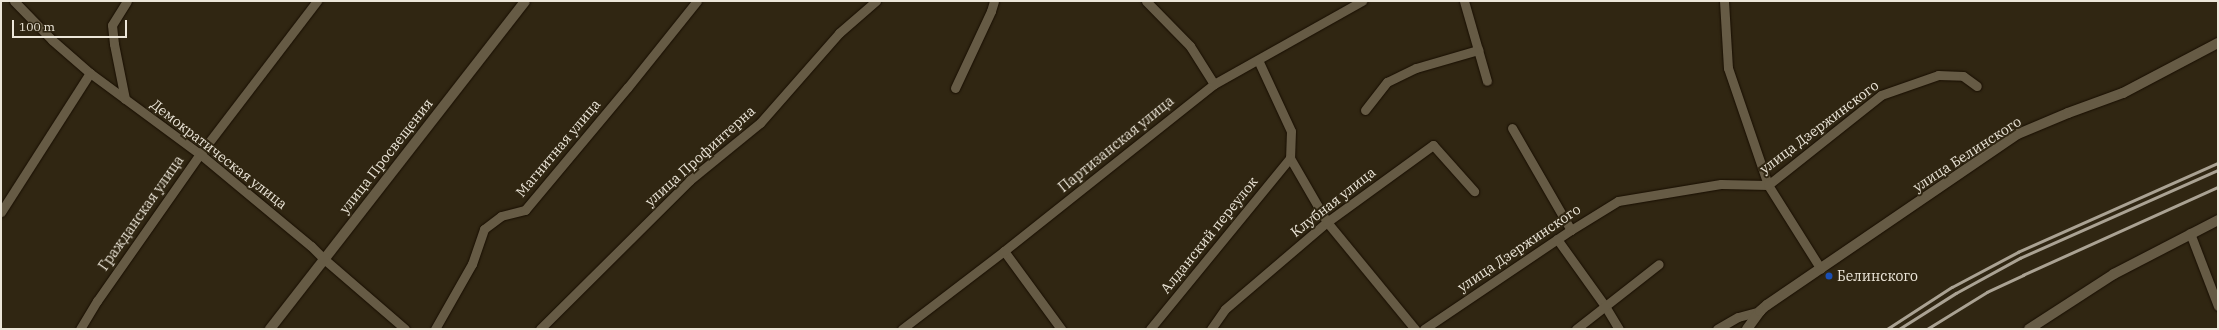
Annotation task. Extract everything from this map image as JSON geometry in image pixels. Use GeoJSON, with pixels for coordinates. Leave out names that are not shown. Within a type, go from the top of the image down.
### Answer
{"type":"FeatureCollection","features":[{"type":"Feature","properties":{"kind":"main road","name":"улица Просвещения"},"geometry":{"type":"LineString","coordinates":[[270,329],[525,1]]}},
{"type":"Feature","properties":{"kind":"main road","name":"улица Белинского"},"geometry":{"type":"LineString","coordinates":[[1763,308],[2018,134],[2068,113],[2123,93],[2218,43]]}},
{"type":"Feature","properties":{"kind":"main road"},"geometry":{"type":"LineString","coordinates":[[2029,329],[2114,274],[2190,233],[2218,220]]}},
{"type":"Feature","properties":{"kind":"main road"},"geometry":{"type":"LineString","coordinates":[[1747,329],[1763,308]]}},
{"type":"Feature","properties":{"kind":"street","name":"Демократическая улица"},"geometry":{"type":"LineString","coordinates":[[14,1],[52,40],[90,73],[126,98],[200,154],[311,246],[324,260],[405,329]]}},
{"type":"Feature","properties":{"kind":"street"},"geometry":{"type":"LineString","coordinates":[[126,98],[114,44],[112,25],[127,1]]}},
{"type":"Feature","properties":{"kind":"street","name":"Гражданская улица"},"geometry":{"type":"LineString","coordinates":[[80,329],[97,301],[200,154],[317,1]]}},
{"type":"Feature","properties":{"kind":"street","name":"Магнитная улица"},"geometry":{"type":"LineString","coordinates":[[435,329],[472,264],[484,229],[501,216],[525,210],[628,87],[697,1]]}},
{"type":"Feature","properties":{"kind":"street","name":"улица Профинтерна"},"geometry":{"type":"LineString","coordinates":[[540,329],[690,180],[760,123],[839,33],[876,1]]}},
{"type":"Feature","properties":{"kind":"street"},"geometry":{"type":"LineString","coordinates":[[955,88],[991,11],[994,1]]}},
{"type":"Feature","properties":{"kind":"street"},"geometry":{"type":"LineString","coordinates":[[1146,1],[1190,46],[1214,84]]}},
{"type":"Feature","properties":{"kind":"street","name":"Партизанская улица"},"geometry":{"type":"LineString","coordinates":[[902,329],[1004,251],[1214,84],[1362,1]]}},
{"type":"Feature","properties":{"kind":"street"},"geometry":{"type":"LineString","coordinates":[[1464,1],[1486,81]]}},
{"type":"Feature","properties":{"kind":"street"},"geometry":{"type":"LineString","coordinates":[[1724,1],[1728,68],[1768,185],[1821,269]]}},
{"type":"Feature","properties":{"kind":"street"},"geometry":{"type":"LineString","coordinates":[[1365,110],[1388,82],[1416,68],[1478,50]]}},
{"type":"Feature","properties":{"kind":"street"},"geometry":{"type":"LineString","coordinates":[[1258,60],[1291,131],[1290,158],[1327,222],[1415,329]]}},
{"type":"Feature","properties":{"kind":"street"},"geometry":{"type":"LineString","coordinates":[[1,212],[90,73]]}},
{"type":"Feature","properties":{"kind":"street","name":"улица Дзержинского"},"geometry":{"type":"LineString","coordinates":[[1424,329],[1557,239],[1618,201],[1721,184],[1768,185],[1881,95],[1938,75],[1963,76],[1977,86]]}},
{"type":"Feature","properties":{"kind":"street"},"geometry":{"type":"LineString","coordinates":[[1512,128],[1571,230]]}},
{"type":"Feature","properties":{"kind":"street","name":"Клубная улица"},"geometry":{"type":"LineString","coordinates":[[1211,329],[1226,309],[1327,222],[1433,145],[1474,191]]}},
{"type":"Feature","properties":{"kind":"street","name":"Алданский переулок"},"geometry":{"type":"LineString","coordinates":[[1150,329],[1290,158]]}},
{"type":"Feature","properties":{"kind":"street"},"geometry":{"type":"LineString","coordinates":[[2190,233],[2218,306]]}},
{"type":"Feature","properties":{"kind":"street"},"geometry":{"type":"LineString","coordinates":[[1557,239],[1605,306],[1618,329]]}},
{"type":"Feature","properties":{"kind":"street"},"geometry":{"type":"LineString","coordinates":[[1004,251],[1061,329]]}},
{"type":"Feature","properties":{"kind":"street"},"geometry":{"type":"LineString","coordinates":[[1576,329],[1659,264]]}},
{"type":"Feature","properties":{"kind":"street","name":"улица Белинского"},"geometry":{"type":"LineString","coordinates":[[1717,329],[1738,317],[1763,308]]}},
{"type":"Feature","properties":{"kind":"railway"},"geometry":{"type":"LineString","coordinates":[[1887,329],[1952,287],[2018,252],[2218,163]]}},
{"type":"Feature","properties":{"kind":"railway"},"geometry":{"type":"LineString","coordinates":[[1899,329],[1956,293],[2020,258],[2218,170]]}},
{"type":"Feature","properties":{"kind":"railway"},"geometry":{"type":"LineString","coordinates":[[1927,329],[1987,292],[2218,187]]}},
{"type":"Feature","properties":{"kind":"place","name":"Белинского"},"geometry":{"type":"Point","coordinates":[1829,276]}}]}
